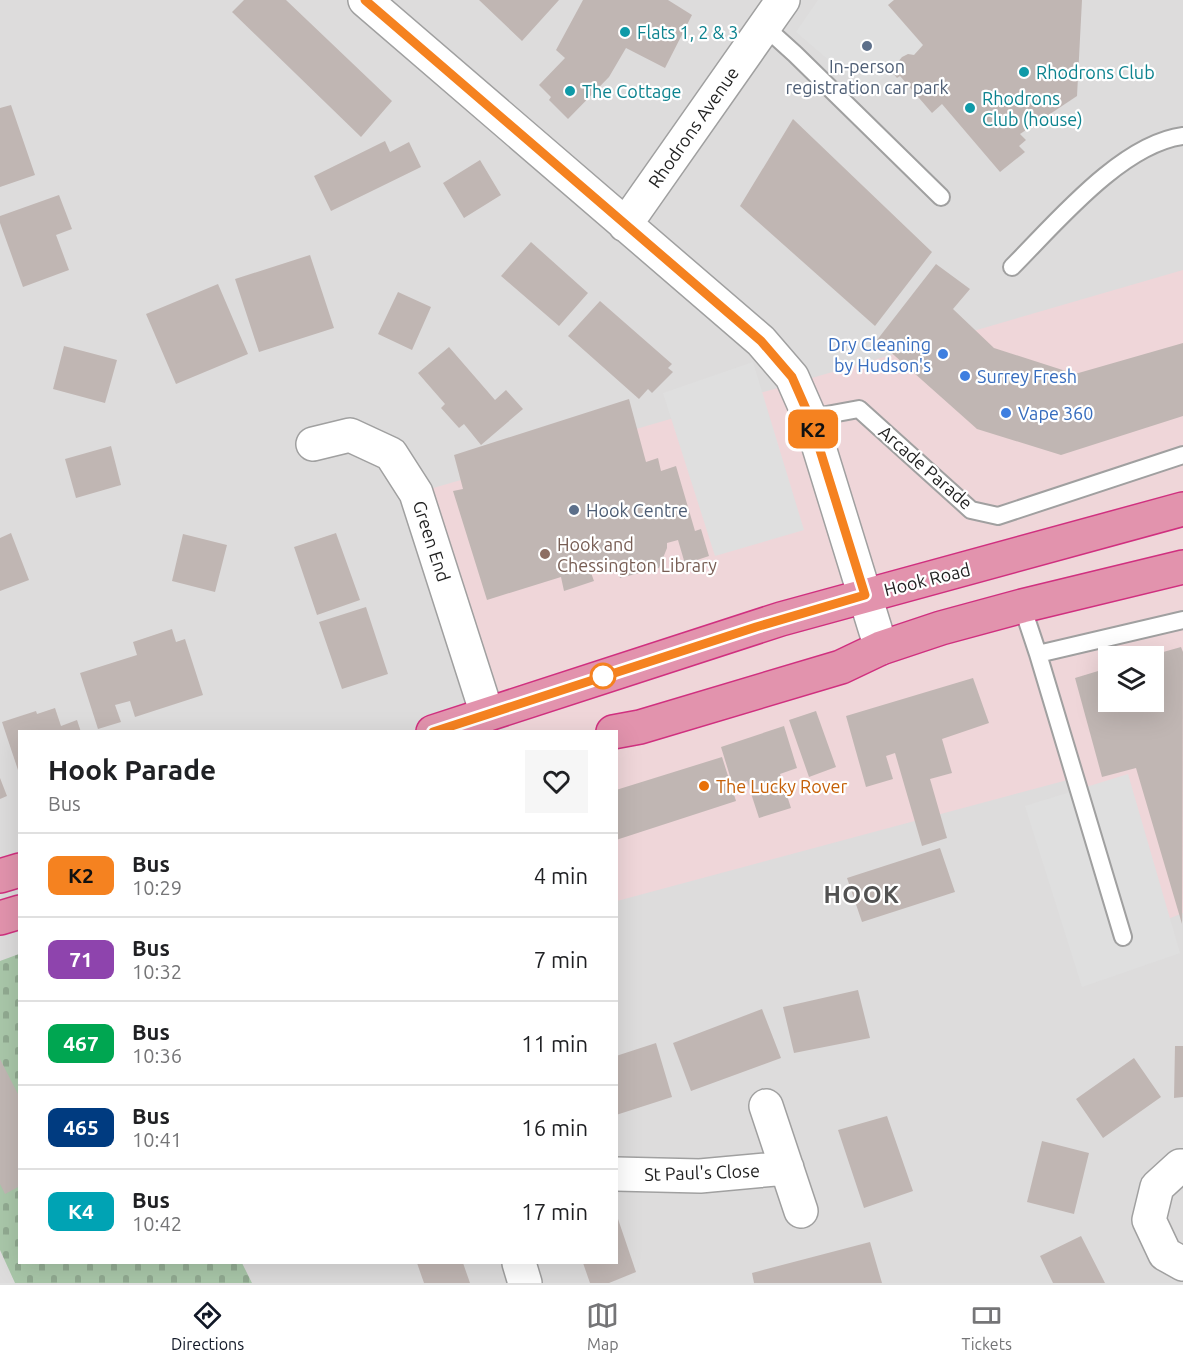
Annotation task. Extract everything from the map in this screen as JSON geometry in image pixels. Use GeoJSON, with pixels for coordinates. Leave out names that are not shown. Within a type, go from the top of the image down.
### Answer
{"type":"FeatureCollection","features":[{"type":"Feature","properties":{"kind":"highway","name":"Hook Road"},"geometry":{"type":"LineString","coordinates":[[439,730],[756,627],[865,595],[1183,509]]}},
{"type":"Feature","properties":{"kind":"highway"},"geometry":{"type":"LineString","coordinates":[[618,731],[640,727],[841,667],[881,648],[1022,606],[1183,567]]}},
{"type":"Feature","properties":{"kind":"highway"},"geometry":{"type":"LineString","coordinates":[[0,876],[18,871]]}},
{"type":"Feature","properties":{"kind":"highway"},"geometry":{"type":"LineString","coordinates":[[0,918],[18,913]]}},
{"type":"Feature","properties":{"kind":"street"},"geometry":{"type":"LineString","coordinates":[[365,0],[761,341],[792,377],[810,418],[881,648]]}},
{"type":"Feature","properties":{"kind":"street","name":"Rhodrons Avenue"},"geometry":{"type":"LineString","coordinates":[[625,225],[783,0]]}},
{"type":"Feature","properties":{"kind":"street","name":"Green End"},"geometry":{"type":"LineString","coordinates":[[313,444],[350,435],[391,454],[416,493],[487,714]]}},
{"type":"Feature","properties":{"kind":"street","name":"St Paul's Close"},"geometry":{"type":"LineString","coordinates":[[766,1106],[801,1211]]}},
{"type":"Feature","properties":{"kind":"street"},"geometry":{"type":"LineString","coordinates":[[1183,1166],[1180,1166],[1157,1187],[1149,1220],[1165,1254],[1183,1264]]}},
{"type":"Feature","properties":{"kind":"street","name":"St Paul's Close"},"geometry":{"type":"LineString","coordinates":[[618,1174],[700,1176],[787,1168]]}},
{"type":"Feature","properties":{"kind":"street"},"geometry":{"type":"LineString","coordinates":[[519,1264],[525,1283]]}},
{"type":"Feature","properties":{"kind":"lane"},"geometry":{"type":"LineString","coordinates":[[764,26],[941,197]]}},
{"type":"Feature","properties":{"kind":"lane"},"geometry":{"type":"LineString","coordinates":[[1012,267],[1107,173],[1127,159],[1157,144],[1183,136]]}},
{"type":"Feature","properties":{"kind":"lane","name":"Arcade Parade"},"geometry":{"type":"LineString","coordinates":[[810,418],[859,409],[971,510],[998,516],[1183,455]]}},
{"type":"Feature","properties":{"kind":"lane"},"geometry":{"type":"LineString","coordinates":[[1022,606],[1123,937]]}},
{"type":"Feature","properties":{"kind":"lane"},"geometry":{"type":"LineString","coordinates":[[1038,654],[1183,620]]}},
{"type":"Feature","properties":{"kind":"shaded area"},"geometry":{"type":"Polygon","coordinates":[[[0,0],[1183,0],[1183,1283],[0,1283],[0,0]]]}},
{"type":"Feature","properties":{"kind":"shaded area","name":"In-person registration car park"},"geometry":{"type":"Polygon","coordinates":[[[818,0],[894,0],[888,5],[923,45],[921,50],[914,55],[908,54],[902,57],[898,66],[866,92],[796,32],[818,0]]]}},
{"type":"Feature","properties":{"kind":"shaded area"},"geometry":{"type":"Polygon","coordinates":[[[1183,270],[1183,913],[1123,937],[1075,778],[618,901],[618,730],[505,730],[416,493],[1183,270]]]}},
{"type":"Feature","properties":{"kind":"shaded area"},"geometry":{"type":"Polygon","coordinates":[[[753,362],[804,530],[715,556],[663,393],[753,362]]]}},
{"type":"Feature","properties":{"kind":"shaded area"},"geometry":{"type":"Polygon","coordinates":[[[1128,774],[1180,953],[1082,987],[1025,806],[1128,774]]]}},
{"type":"Feature","properties":{"kind":"green space"},"geometry":{"type":"Polygon","coordinates":[[[18,954],[18,1264],[242,1264],[252,1283],[15,1283],[0,1250],[0,961],[18,954]]]}},
{"type":"Feature","properties":{"kind":"building"},"geometry":{"type":"Polygon","coordinates":[[[244,0],[286,0],[392,101],[361,137],[232,12],[244,0]]]}},
{"type":"Feature","properties":{"kind":"building"},"geometry":{"type":"Polygon","coordinates":[[[479,0],[559,0],[522,41],[479,0]]]}},
{"type":"Feature","properties":{"kind":"building","name":"Flats 1, 2 & 3"},"geometry":{"type":"Polygon","coordinates":[[[583,0],[668,0],[692,15],[665,68],[626,48],[609,77],[568,119],[549,100],[551,97],[539,85],[565,58],[556,50],[583,0]]]}},
{"type":"Feature","properties":{"kind":"building","name":"Rhodrons Club"},"geometry":{"type":"Polygon","coordinates":[[[894,0],[1082,0],[1077,96],[1020,134],[1026,140],[1019,146],[1025,152],[1000,172],[942,104],[932,113],[900,76],[897,78],[892,72],[902,57],[908,54],[914,55],[923,45],[888,5],[894,0]]]}},
{"type":"Feature","properties":{"kind":"building"},"geometry":{"type":"Polygon","coordinates":[[[11,105],[35,175],[0,187],[0,108],[11,105]]]}},
{"type":"Feature","properties":{"kind":"building"},"geometry":{"type":"Polygon","coordinates":[[[793,119],[932,252],[875,326],[740,206],[793,119]]]}},
{"type":"Feature","properties":{"kind":"building"},"geometry":{"type":"Polygon","coordinates":[[[385,141],[390,152],[409,142],[421,167],[331,211],[314,176],[385,141]]]}},
{"type":"Feature","properties":{"kind":"building"},"geometry":{"type":"Polygon","coordinates":[[[480,160],[501,195],[464,218],[443,183],[480,160]]]}},
{"type":"Feature","properties":{"kind":"building"},"geometry":{"type":"Polygon","coordinates":[[[59,195],[72,229],[56,235],[69,270],[23,287],[0,223],[0,216],[59,195]]]}},
{"type":"Feature","properties":{"kind":"building"},"geometry":{"type":"Polygon","coordinates":[[[531,242],[588,293],[559,326],[501,276],[531,242]]]}},
{"type":"Feature","properties":{"kind":"building"},"geometry":{"type":"Polygon","coordinates":[[[310,255],[334,328],[259,352],[235,279],[310,255]]]}},
{"type":"Feature","properties":{"kind":"building"},"geometry":{"type":"Polygon","coordinates":[[[936,264],[970,289],[953,309],[994,348],[1075,374],[1183,343],[1183,416],[1061,455],[977,429],[877,340],[936,264]]]}},
{"type":"Feature","properties":{"kind":"building"},"geometry":{"type":"Polygon","coordinates":[[[218,284],[248,354],[176,384],[146,314],[218,284]]]}},
{"type":"Feature","properties":{"kind":"building"},"geometry":{"type":"Polygon","coordinates":[[[398,292],[431,307],[412,350],[378,334],[398,292]]]}},
{"type":"Feature","properties":{"kind":"building"},"geometry":{"type":"Polygon","coordinates":[[[600,301],[672,364],[668,368],[673,372],[652,393],[648,389],[639,399],[568,336],[600,301]]]}},
{"type":"Feature","properties":{"kind":"building"},"geometry":{"type":"Polygon","coordinates":[[[64,346],[117,360],[105,403],[53,389],[64,346]]]}},
{"type":"Feature","properties":{"kind":"building"},"geometry":{"type":"Polygon","coordinates":[[[449,347],[495,400],[506,390],[523,409],[481,445],[464,424],[459,428],[441,408],[445,404],[418,373],[449,347]]]}},
{"type":"Feature","properties":{"kind":"building","name":"Hook Centre"},"geometry":{"type":"Polygon","coordinates":[[[629,399],[646,462],[658,458],[661,471],[676,466],[695,531],[701,529],[709,556],[685,564],[678,540],[667,543],[659,568],[620,578],[616,565],[590,570],[594,581],[564,591],[561,577],[487,600],[453,491],[463,489],[454,455],[629,399]]]}},
{"type":"Feature","properties":{"kind":"building"},"geometry":{"type":"Polygon","coordinates":[[[111,446],[121,485],[76,498],[65,459],[111,446]]]}},
{"type":"Feature","properties":{"kind":"building"},"geometry":{"type":"Polygon","coordinates":[[[11,533],[29,580],[0,591],[0,538],[11,533]]]}},
{"type":"Feature","properties":{"kind":"building"},"geometry":{"type":"Polygon","coordinates":[[[336,533],[360,600],[317,615],[294,547],[336,533]]]}},
{"type":"Feature","properties":{"kind":"building"},"geometry":{"type":"Polygon","coordinates":[[[183,534],[227,545],[215,592],[172,581],[183,534]]]}},
{"type":"Feature","properties":{"kind":"building"},"geometry":{"type":"Polygon","coordinates":[[[366,607],[388,674],[342,689],[319,622],[366,607]]]}},
{"type":"Feature","properties":{"kind":"building"},"geometry":{"type":"Polygon","coordinates":[[[172,629],[176,642],[185,639],[203,695],[135,717],[130,701],[115,705],[121,722],[98,729],[80,673],[137,655],[133,642],[172,629]]]}},
{"type":"Feature","properties":{"kind":"building"},"geometry":{"type":"Polygon","coordinates":[[[1181,647],[1183,652],[1182,924],[1136,768],[1102,777],[1075,678],[1098,671],[1098,712],[1164,712],[1164,652],[1181,647]]]}},
{"type":"Feature","properties":{"kind":"building"},"geometry":{"type":"Polygon","coordinates":[[[973,678],[989,723],[942,739],[952,773],[930,779],[947,838],[922,846],[895,753],[886,756],[893,779],[866,787],[846,716],[973,678]]]}},
{"type":"Feature","properties":{"kind":"building"},"geometry":{"type":"Polygon","coordinates":[[[55,708],[61,726],[77,720],[80,730],[18,730],[18,770],[2,722],[36,711],[37,714],[55,708]]]}},
{"type":"Feature","properties":{"kind":"building"},"geometry":{"type":"Polygon","coordinates":[[[816,711],[836,767],[809,777],[789,720],[816,711]]]}},
{"type":"Feature","properties":{"kind":"building"},"geometry":{"type":"Polygon","coordinates":[[[784,726],[797,768],[780,774],[791,808],[759,818],[747,781],[733,786],[721,747],[784,726]]]}},
{"type":"Feature","properties":{"kind":"building"},"geometry":{"type":"Polygon","coordinates":[[[722,757],[736,801],[618,839],[618,789],[722,757]]]}},
{"type":"Feature","properties":{"kind":"building"},"geometry":{"type":"Polygon","coordinates":[[[0,778],[7,796],[0,799],[0,778]]]}},
{"type":"Feature","properties":{"kind":"building"},"geometry":{"type":"Polygon","coordinates":[[[940,848],[955,892],[862,922],[847,878],[940,848]]]}},
{"type":"Feature","properties":{"kind":"building"},"geometry":{"type":"Polygon","coordinates":[[[858,990],[870,1038],[794,1053],[783,1007],[858,990]]]}},
{"type":"Feature","properties":{"kind":"building"},"geometry":{"type":"Polygon","coordinates":[[[762,1009],[781,1058],[691,1091],[673,1043],[762,1009]]]}},
{"type":"Feature","properties":{"kind":"building"},"geometry":{"type":"Polygon","coordinates":[[[656,1043],[672,1097],[618,1114],[618,1055],[656,1043]]]}},
{"type":"Feature","properties":{"kind":"building"},"geometry":{"type":"Polygon","coordinates":[[[1175,1046],[1183,1046],[1183,1097],[1174,1098],[1175,1046]]]}},
{"type":"Feature","properties":{"kind":"building"},"geometry":{"type":"Polygon","coordinates":[[[1134,1058],[1161,1097],[1103,1138],[1076,1099],[1134,1058]]]}},
{"type":"Feature","properties":{"kind":"building"},"geometry":{"type":"Polygon","coordinates":[[[0,1059],[18,1094],[18,1187],[5,1194],[0,1184],[0,1059]]]}},
{"type":"Feature","properties":{"kind":"building"},"geometry":{"type":"Polygon","coordinates":[[[887,1116],[913,1191],[864,1208],[838,1130],[887,1116]]]}},
{"type":"Feature","properties":{"kind":"building"},"geometry":{"type":"Polygon","coordinates":[[[1042,1141],[1089,1153],[1074,1214],[1027,1202],[1042,1141]]]}},
{"type":"Feature","properties":{"kind":"building"},"geometry":{"type":"Polygon","coordinates":[[[618,1219],[636,1272],[609,1283],[590,1283],[583,1264],[618,1264],[618,1219]]]}},
{"type":"Feature","properties":{"kind":"building"},"geometry":{"type":"Polygon","coordinates":[[[1081,1236],[1105,1283],[1053,1283],[1040,1256],[1081,1236]]]}},
{"type":"Feature","properties":{"kind":"building"},"geometry":{"type":"Polygon","coordinates":[[[870,1242],[882,1283],[754,1283],[752,1273],[870,1242]]]}},
{"type":"Feature","properties":{"kind":"building"},"geometry":{"type":"Polygon","coordinates":[[[417,1264],[463,1264],[470,1283],[424,1283],[417,1264]]]}},
{"type":"Feature","properties":{"kind":"bus line","name":"K2"},"geometry":{"type":"LineString","coordinates":[[365,0],[761,341],[792,377],[810,418],[865,595],[756,627],[439,730]]}},
{"type":"Feature","properties":{"kind":"place","name":"Flats 1, 2 & 3"},"geometry":{"type":"Point","coordinates":[625,32]}},
{"type":"Feature","properties":{"kind":"place","name":"In-person registration car park"},"geometry":{"type":"Point","coordinates":[867,46]}},
{"type":"Feature","properties":{"kind":"place","name":"Rhodrons Club"},"geometry":{"type":"Point","coordinates":[1024,72]}},
{"type":"Feature","properties":{"kind":"place","name":"The Cottage"},"geometry":{"type":"Point","coordinates":[570,91]}},
{"type":"Feature","properties":{"kind":"place","name":"Rhodrons Club (house)"},"geometry":{"type":"Point","coordinates":[970,108]}},
{"type":"Feature","properties":{"kind":"place","name":"Dry Cleaning by Hudson's"},"geometry":{"type":"Point","coordinates":[943,354]}},
{"type":"Feature","properties":{"kind":"place","name":"Surrey Fresh"},"geometry":{"type":"Point","coordinates":[965,376]}},
{"type":"Feature","properties":{"kind":"place","name":"Vape 360"},"geometry":{"type":"Point","coordinates":[1006,413]}},
{"type":"Feature","properties":{"kind":"place","name":"Hook Centre"},"geometry":{"type":"Point","coordinates":[574,510]}},
{"type":"Feature","properties":{"kind":"place","name":"Hook and Chessington Library"},"geometry":{"type":"Point","coordinates":[545,554]}},
{"type":"Feature","properties":{"kind":"place","name":"The Lucky Rover"},"geometry":{"type":"Point","coordinates":[704,786]}},
{"type":"Feature","properties":{"kind":"district","name":"HOOK"},"geometry":{"type":"Point","coordinates":[862,894]}}]}
